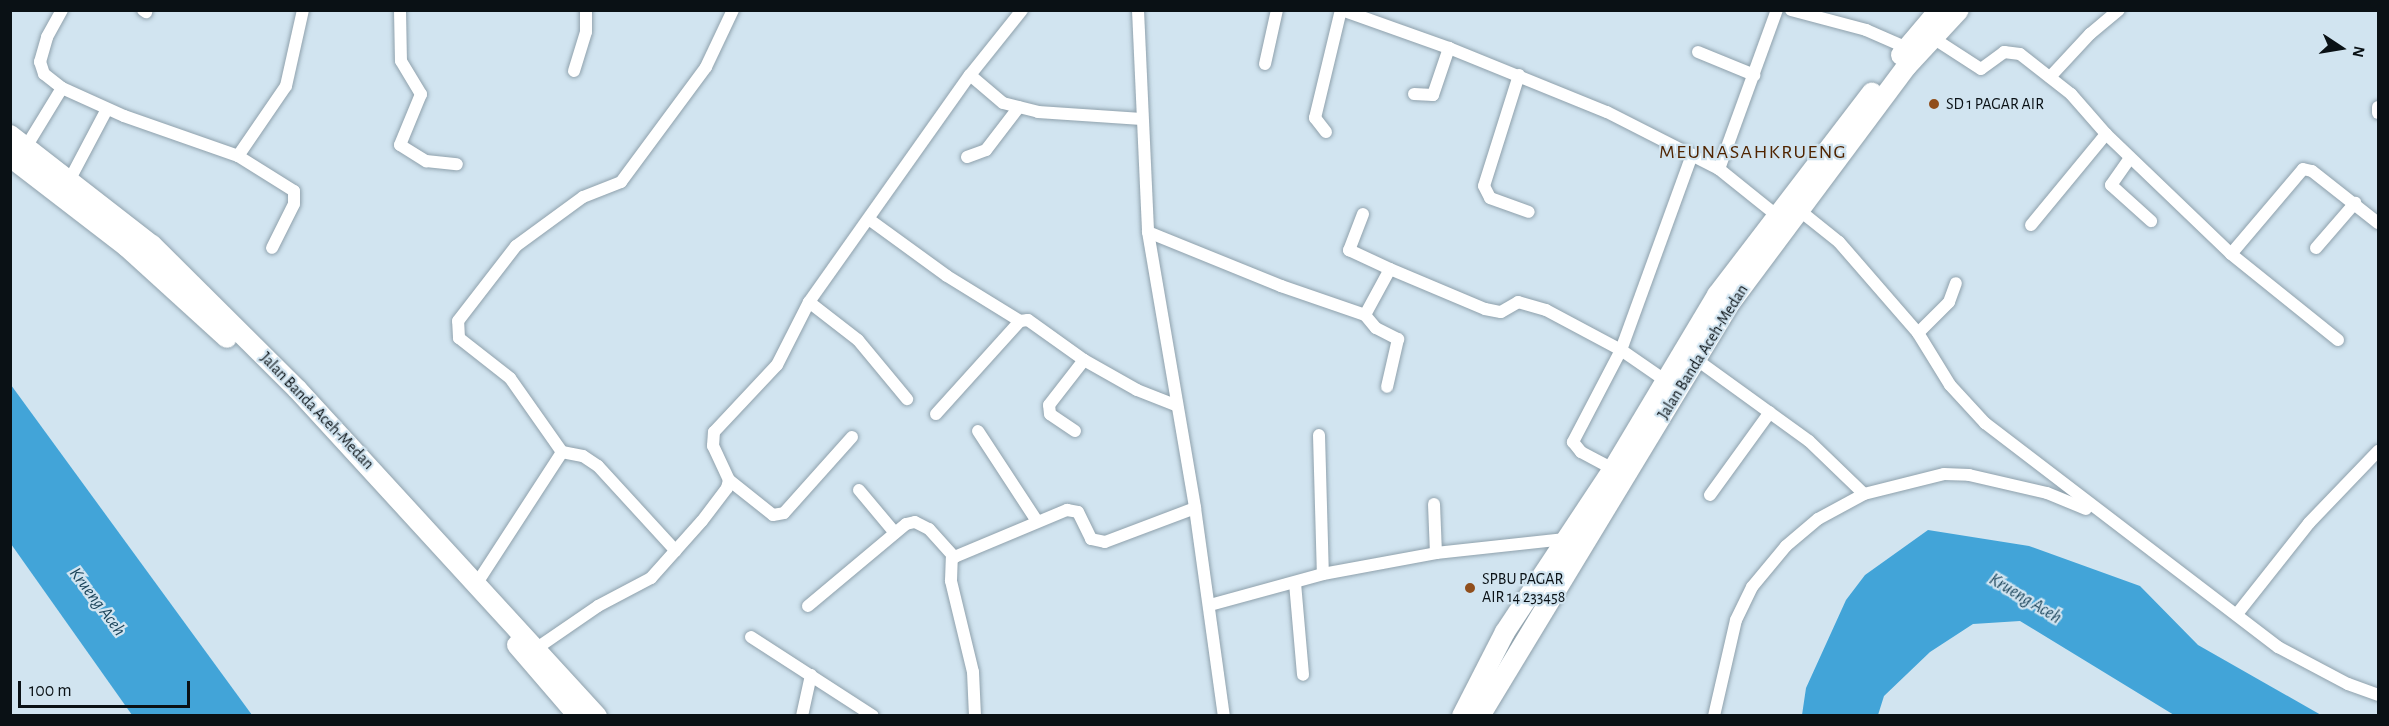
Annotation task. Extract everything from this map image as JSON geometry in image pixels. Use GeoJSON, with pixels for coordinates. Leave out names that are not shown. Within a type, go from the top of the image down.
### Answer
{"type":"FeatureCollection","features":[{"type":"Feature","properties":{"kind":"highway","name":"Jalan Banda Aceh-Medan"},"geometry":{"type":"LineString","coordinates":[[1480,716],[1620,473],[1665,381],[1717,295],[1775,214],[1939,10]]}},
{"type":"Feature","properties":{"kind":"highway","name":"Jalan Banda Aceh-Medan"},"geometry":{"type":"LineString","coordinates":[[1462,716],[1505,632],[1565,539],[1620,473],[1697,360],[1731,302],[1907,66],[1959,10]]}},
{"type":"Feature","properties":{"kind":"highway","name":"Jalan Banda Aceh-Medan"},"geometry":{"type":"LineString","coordinates":[[16,146],[70,179],[152,245],[297,388],[597,716]]}},
{"type":"Feature","properties":{"kind":"highway","name":"Jalan Banda Aceh-Medan"},"geometry":{"type":"LineString","coordinates":[[16,146],[258,365],[578,716]]}},
{"type":"Feature","properties":{"kind":"street"},"geometry":{"type":"LineString","coordinates":[[62,10],[47,36],[40,62],[44,74],[62,88],[107,109],[238,156],[295,193],[294,204],[272,248]]}},
{"type":"Feature","properties":{"kind":"street"},"geometry":{"type":"LineString","coordinates":[[238,156],[286,86],[303,10]]}},
{"type":"Feature","properties":{"kind":"street"},"geometry":{"type":"LineString","coordinates":[[400,10],[401,61],[421,94],[400,144],[426,161],[457,164]]}},
{"type":"Feature","properties":{"kind":"street"},"geometry":{"type":"LineString","coordinates":[[574,71],[586,32],[586,10]]}},
{"type":"Feature","properties":{"kind":"street"},"geometry":{"type":"LineString","coordinates":[[676,551],[598,466],[583,456],[562,452],[510,378],[459,338],[458,321],[516,246],[583,197],[621,182],[706,67],[733,10]]}},
{"type":"Feature","properties":{"kind":"street"},"geometry":{"type":"LineString","coordinates":[[852,437],[784,513],[773,515],[729,480],[713,446],[714,432],[777,365],[809,302],[970,75],[1022,10]]}},
{"type":"Feature","properties":{"kind":"street"},"geometry":{"type":"LineString","coordinates":[[1138,10],[1148,232],[1174,405],[1195,508],[1224,716]]}},
{"type":"Feature","properties":{"kind":"street"},"geometry":{"type":"LineString","coordinates":[[1265,64],[1277,10]]}},
{"type":"Feature","properties":{"kind":"street"},"geometry":{"type":"LineString","coordinates":[[1326,132],[1315,118],[1342,10],[1449,48],[1607,112],[1719,169],[1775,214]]}},
{"type":"Feature","properties":{"kind":"street"},"geometry":{"type":"LineString","coordinates":[[1380,24],[1383,10]]}},
{"type":"Feature","properties":{"kind":"street"},"geometry":{"type":"LineString","coordinates":[[1719,169],[1777,10]]}},
{"type":"Feature","properties":{"kind":"street"},"geometry":{"type":"LineString","coordinates":[[1791,10],[1866,30],[1907,48]]}},
{"type":"Feature","properties":{"kind":"street"},"geometry":{"type":"LineString","coordinates":[[2050,77],[2090,34],[2119,10]]}},
{"type":"Feature","properties":{"kind":"street"},"geometry":{"type":"LineString","coordinates":[[1933,38],[1974,68],[1988,67],[2011,51],[2050,77],[2071,94],[2106,134],[2231,254],[2338,340]]}},
{"type":"Feature","properties":{"kind":"street"},"geometry":{"type":"LineString","coordinates":[[1414,94],[1432,95],[1449,48]]}},
{"type":"Feature","properties":{"kind":"street"},"geometry":{"type":"LineString","coordinates":[[1698,52],[1754,75]]}},
{"type":"Feature","properties":{"kind":"street"},"geometry":{"type":"LineString","coordinates":[[970,75],[1003,103],[1038,112],[1142,119]]}},
{"type":"Feature","properties":{"kind":"street"},"geometry":{"type":"LineString","coordinates":[[1519,75],[1484,186],[1490,198],[1529,212]]}},
{"type":"Feature","properties":{"kind":"street"},"geometry":{"type":"LineString","coordinates":[[16,146],[62,88]]}},
{"type":"Feature","properties":{"kind":"street"},"geometry":{"type":"LineString","coordinates":[[967,157],[986,150],[1019,107]]}},
{"type":"Feature","properties":{"kind":"street"},"geometry":{"type":"LineString","coordinates":[[2379,107],[2379,113]]}},
{"type":"Feature","properties":{"kind":"street"},"geometry":{"type":"LineString","coordinates":[[70,179],[107,109]]}},
{"type":"Feature","properties":{"kind":"street"},"geometry":{"type":"LineString","coordinates":[[2031,225],[2106,134]]}},
{"type":"Feature","properties":{"kind":"street"},"geometry":{"type":"LineString","coordinates":[[1620,473],[1581,452],[1573,442],[1621,350],[1692,155]]}},
{"type":"Feature","properties":{"kind":"street"},"geometry":{"type":"LineString","coordinates":[[2130,158],[2111,185],[2151,221]]}},
{"type":"Feature","properties":{"kind":"street"},"geometry":{"type":"LineString","coordinates":[[2231,254],[2303,169],[2312,171],[2379,223]]}},
{"type":"Feature","properties":{"kind":"street"},"geometry":{"type":"LineString","coordinates":[[2316,248],[2355,203]]}},
{"type":"Feature","properties":{"kind":"street"},"geometry":{"type":"LineString","coordinates":[[1799,210],[1839,242],[1918,333],[1950,385],[1984,423],[2104,517],[2158,551],[2298,659],[2379,695]]}},
{"type":"Feature","properties":{"kind":"street"},"geometry":{"type":"LineString","coordinates":[[1363,214],[1349,250],[1485,309],[1501,312],[1518,302],[1529,303],[1621,350],[1665,381]]}},
{"type":"Feature","properties":{"kind":"street"},"geometry":{"type":"LineString","coordinates":[[870,219],[947,276],[1020,321],[1028,321],[1084,360],[1137,390],[1174,405]]}},
{"type":"Feature","properties":{"kind":"street"},"geometry":{"type":"LineString","coordinates":[[1148,232],[1281,286],[1365,315],[1376,328],[1398,339],[1387,387]]}},
{"type":"Feature","properties":{"kind":"street"},"geometry":{"type":"LineString","coordinates":[[1365,315],[1390,269]]}},
{"type":"Feature","properties":{"kind":"street"},"geometry":{"type":"LineString","coordinates":[[1918,333],[1949,302],[1956,283]]}},
{"type":"Feature","properties":{"kind":"street"},"geometry":{"type":"LineString","coordinates":[[809,302],[858,339],[907,399]]}},
{"type":"Feature","properties":{"kind":"street"},"geometry":{"type":"LineString","coordinates":[[936,414],[1020,321]]}},
{"type":"Feature","properties":{"kind":"street"},"geometry":{"type":"LineString","coordinates":[[1075,431],[1050,414],[1049,405],[1084,360]]}},
{"type":"Feature","properties":{"kind":"street"},"geometry":{"type":"LineString","coordinates":[[1697,360],[1809,441],[1864,494]]}},
{"type":"Feature","properties":{"kind":"street"},"geometry":{"type":"LineString","coordinates":[[1710,495],[1770,412]]}},
{"type":"Feature","properties":{"kind":"street"},"geometry":{"type":"LineString","coordinates":[[978,431],[1037,521]]}},
{"type":"Feature","properties":{"kind":"street"},"geometry":{"type":"LineString","coordinates":[[1319,435],[1323,574]]}},
{"type":"Feature","properties":{"kind":"street"},"geometry":{"type":"LineString","coordinates":[[2237,614],[2309,523],[2379,450]]}},
{"type":"Feature","properties":{"kind":"street"},"geometry":{"type":"LineString","coordinates":[[477,583],[562,452]]}},
{"type":"Feature","properties":{"kind":"street"},"geometry":{"type":"LineString","coordinates":[[1714,716],[1736,620],[1755,582],[1786,546],[1818,519],[1864,494],[1944,474],[1970,475],[2047,493],[2104,517]]}},
{"type":"Feature","properties":{"kind":"street"},"geometry":{"type":"LineString","coordinates":[[537,648],[598,606],[651,578],[727,488],[729,480]]}},
{"type":"Feature","properties":{"kind":"street"},"geometry":{"type":"LineString","coordinates":[[859,490],[895,533]]}},
{"type":"Feature","properties":{"kind":"street"},"geometry":{"type":"LineString","coordinates":[[1434,504],[1436,553]]}},
{"type":"Feature","properties":{"kind":"street"},"geometry":{"type":"LineString","coordinates":[[954,556],[1000,540],[1037,521],[1073,509],[1081,516],[1091,539],[1105,542],[1195,508]]}},
{"type":"Feature","properties":{"kind":"street"},"geometry":{"type":"LineString","coordinates":[[808,606],[895,533],[915,522],[929,529],[954,556],[951,581],[973,672],[975,716]]}},
{"type":"Feature","properties":{"kind":"street"},"geometry":{"type":"LineString","coordinates":[[1210,605],[1295,584],[1323,574],[1436,553],[1565,539]]}},
{"type":"Feature","properties":{"kind":"street"},"geometry":{"type":"LineString","coordinates":[[1295,584],[1303,675]]}},
{"type":"Feature","properties":{"kind":"street"},"geometry":{"type":"LineString","coordinates":[[751,637],[873,716]]}},
{"type":"Feature","properties":{"kind":"street"},"geometry":{"type":"LineString","coordinates":[[802,716],[811,675]]}},
{"type":"Feature","properties":{"kind":"water","name":"Krueng Aceh"},"geometry":{"type":"Polygon","coordinates":[[[10,385],[252,715],[132,715],[11,544],[10,385]]]}},
{"type":"Feature","properties":{"kind":"water","name":"Krueng Aceh"},"geometry":{"type":"Polygon","coordinates":[[[1928,530],[2029,546],[2140,586],[2198,645],[2321,715],[2174,715],[2020,621],[1973,624],[1930,652],[1884,696],[1878,715],[1802,715],[1806,688],[1846,600],[1865,575],[1928,530]]]}},
{"type":"Feature","properties":{"kind":"place","name":"SD 1 PAGAR AIR"},"geometry":{"type":"Point","coordinates":[1934,104]}},
{"type":"Feature","properties":{"kind":"place","name":"SPBU PAGAR AIR 14 233458"},"geometry":{"type":"Point","coordinates":[1470,588]}},
{"type":"Feature","properties":{"kind":"district","name":"MEUNASAHKRUENG"},"geometry":{"type":"Point","coordinates":[1753,152]}}]}
